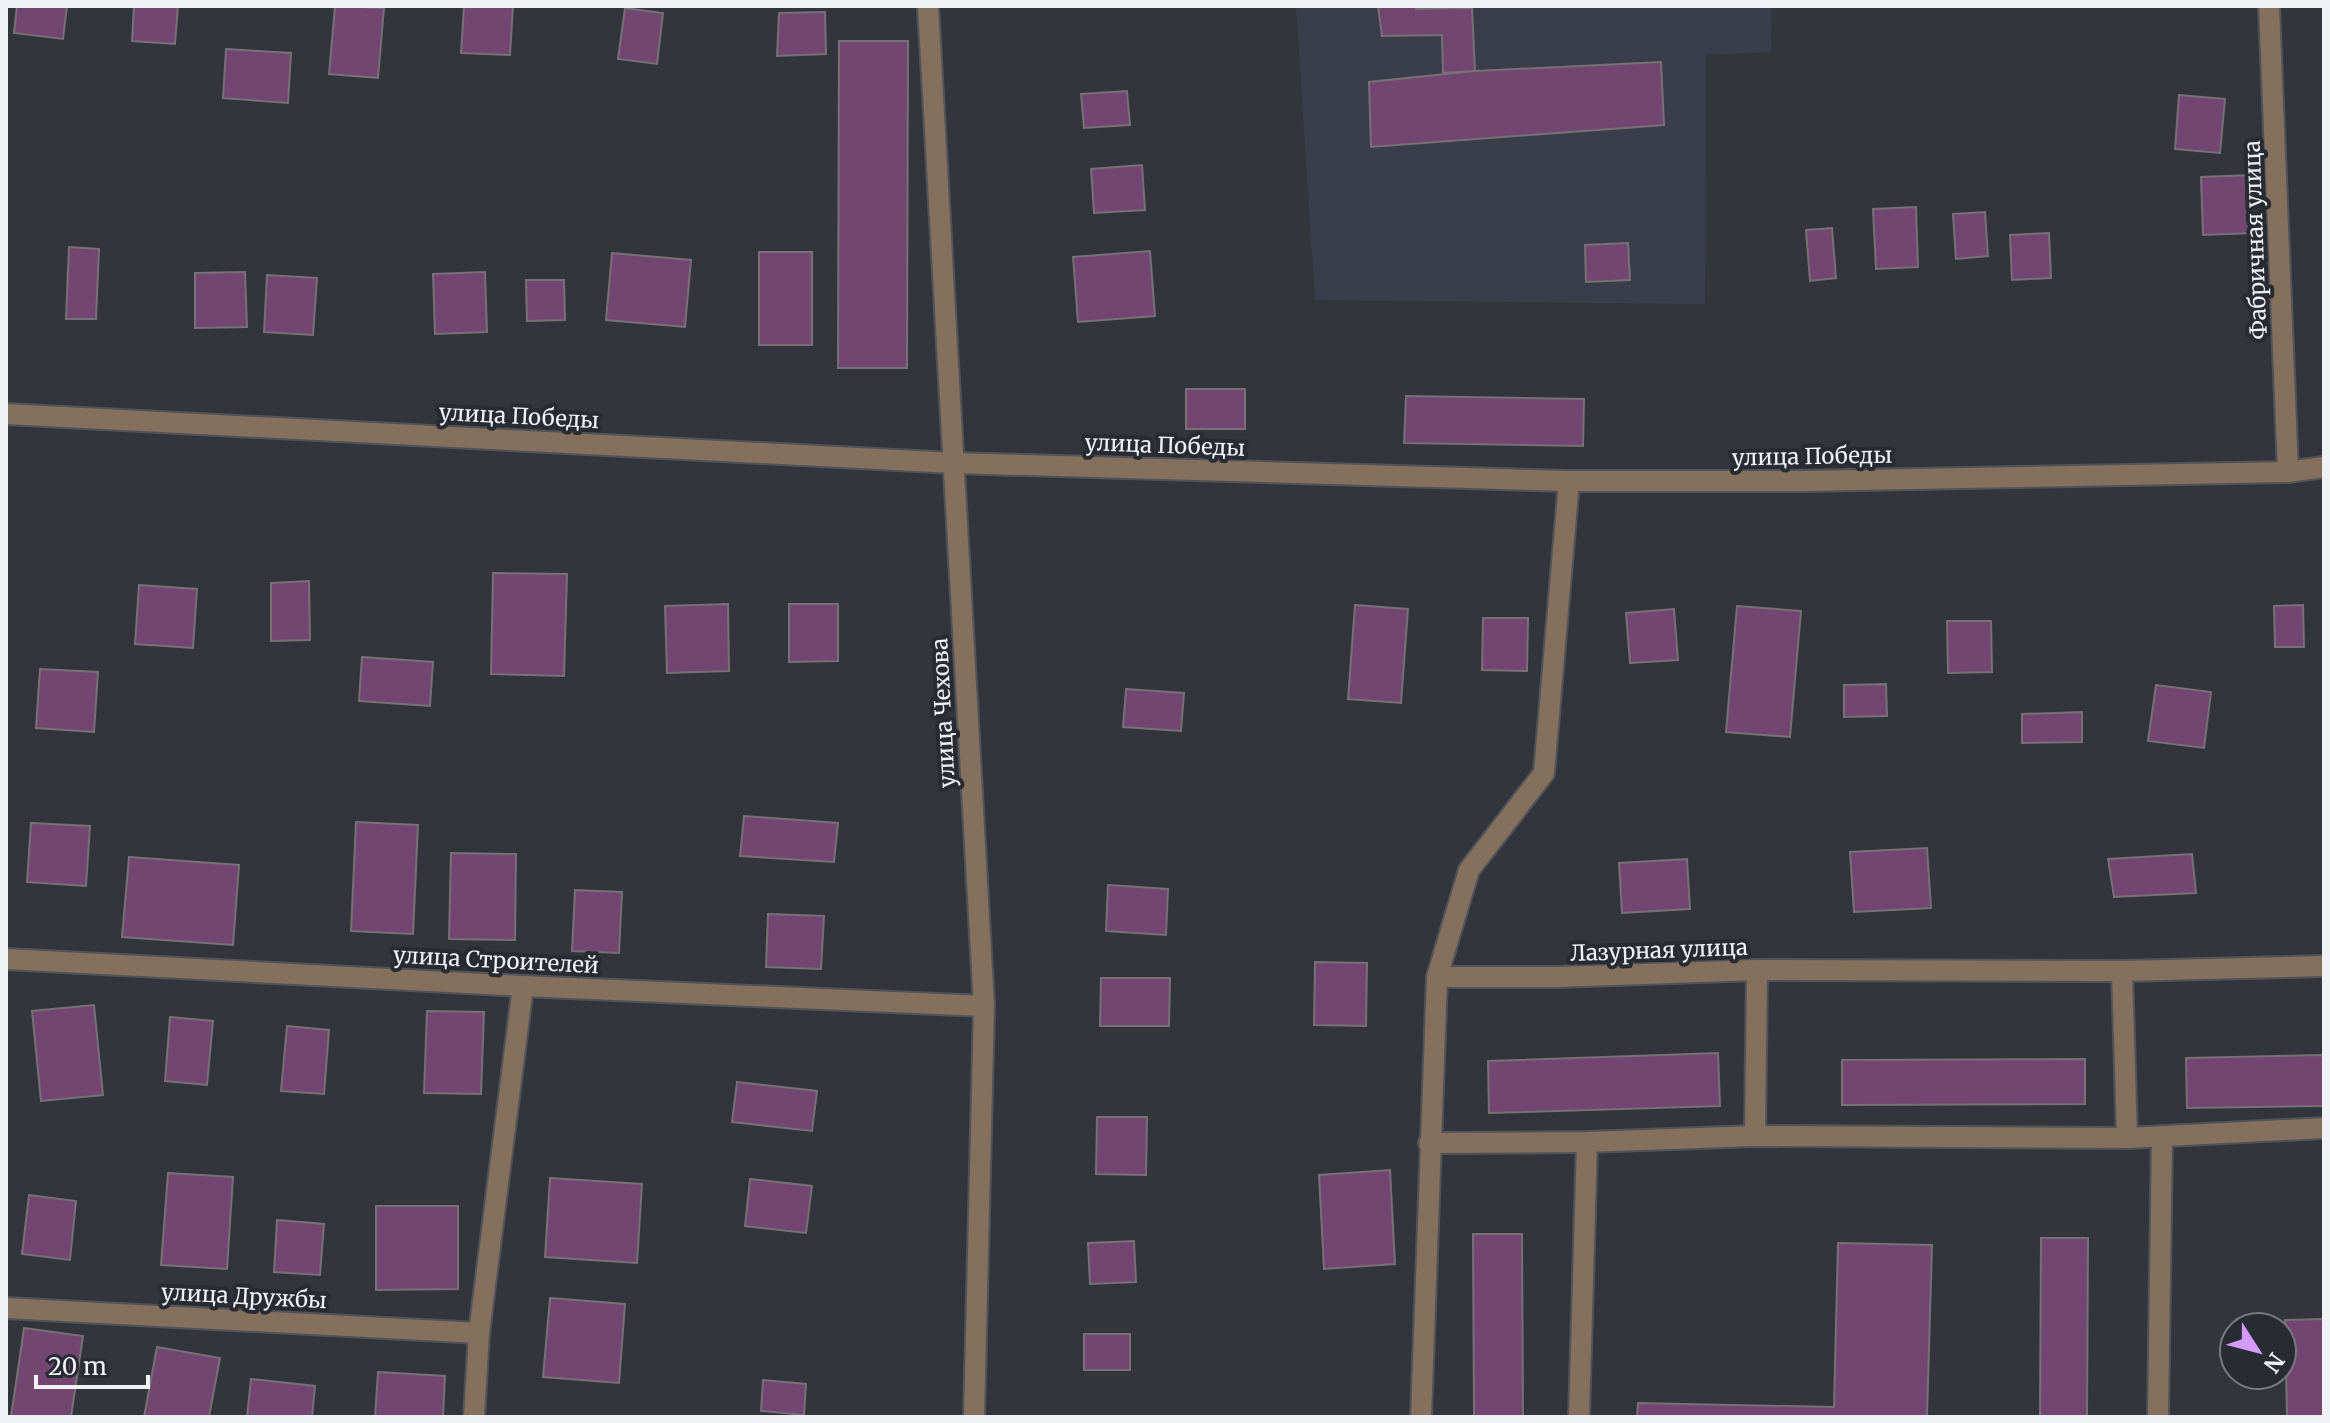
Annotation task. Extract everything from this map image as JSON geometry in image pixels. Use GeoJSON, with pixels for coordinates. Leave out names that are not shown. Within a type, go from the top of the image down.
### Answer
{"type":"FeatureCollection","features":[{"type":"Feature","properties":{"kind":"street","name":"улица Чехова"},"geometry":{"type":"LineString","coordinates":[[928,6],[984,1006],[974,1417]]}},
{"type":"Feature","properties":{"kind":"street","name":"Фабричная улица"},"geometry":{"type":"LineString","coordinates":[[2269,6],[2288,472]]}},
{"type":"Feature","properties":{"kind":"street","name":"улица Победы"},"geometry":{"type":"LineString","coordinates":[[6,414],[954,463],[1569,481],[1806,481],[2288,472],[2324,467]]}},
{"type":"Feature","properties":{"kind":"street"},"geometry":{"type":"LineString","coordinates":[[1421,1417],[1437,977],[1469,870],[1544,773],[1569,481]]}},
{"type":"Feature","properties":{"kind":"street","name":"улица Строителей"},"geometry":{"type":"LineString","coordinates":[[6,959],[984,1006]]}},
{"type":"Feature","properties":{"kind":"street","name":"Лазурная улица"},"geometry":{"type":"LineString","coordinates":[[1437,977],[1558,977],[1757,970],[2122,971],[2324,966]]}},
{"type":"Feature","properties":{"kind":"street"},"geometry":{"type":"LineString","coordinates":[[1755,1136],[1757,970]]}},
{"type":"Feature","properties":{"kind":"street"},"geometry":{"type":"LineString","coordinates":[[2122,971],[2127,1138]]}},
{"type":"Feature","properties":{"kind":"street"},"geometry":{"type":"LineString","coordinates":[[474,1417],[479,1333],[523,986]]}},
{"type":"Feature","properties":{"kind":"street"},"geometry":{"type":"LineString","coordinates":[[1429,1143],[1755,1136],[2127,1138],[2324,1128]]}},
{"type":"Feature","properties":{"kind":"street"},"geometry":{"type":"LineString","coordinates":[[2158,1417],[2162,1136]]}},
{"type":"Feature","properties":{"kind":"street"},"geometry":{"type":"LineString","coordinates":[[1579,1417],[1587,1142]]}},
{"type":"Feature","properties":{"kind":"street","name":"улица Дружбы"},"geometry":{"type":"LineString","coordinates":[[6,1308],[479,1333]]}},
{"type":"Feature","properties":{"kind":"shaded area"},"geometry":{"type":"Polygon","coordinates":[[[1296,6],[1772,6],[1771,52],[1706,55],[1705,304],[1315,300],[1296,6]]]}},
{"type":"Feature","properties":{"kind":"building"},"geometry":{"type":"Polygon","coordinates":[[[17,6],[67,6],[63,39],[14,33],[17,6]]]}},
{"type":"Feature","properties":{"kind":"building"},"geometry":{"type":"Polygon","coordinates":[[[134,6],[178,6],[175,44],[132,41],[134,6]]]}},
{"type":"Feature","properties":{"kind":"building"},"geometry":{"type":"Polygon","coordinates":[[[335,6],[384,8],[378,78],[329,74],[335,6]]]}},
{"type":"Feature","properties":{"kind":"building"},"geometry":{"type":"Polygon","coordinates":[[[464,6],[513,6],[510,55],[461,53],[464,6]]]}},
{"type":"Feature","properties":{"kind":"building"},"geometry":{"type":"Polygon","coordinates":[[[1378,6],[1472,8],[1475,71],[1443,73],[1442,35],[1382,36],[1378,6]]]}},
{"type":"Feature","properties":{"kind":"building"},"geometry":{"type":"Polygon","coordinates":[[[625,8],[663,13],[657,64],[618,59],[625,8]]]}},
{"type":"Feature","properties":{"kind":"building"},"geometry":{"type":"Polygon","coordinates":[[[825,12],[826,54],[777,56],[779,13],[825,12]]]}},
{"type":"Feature","properties":{"kind":"building"},"geometry":{"type":"Polygon","coordinates":[[[839,41],[908,41],[907,368],[838,368],[839,41]]]}},
{"type":"Feature","properties":{"kind":"building"},"geometry":{"type":"Polygon","coordinates":[[[226,49],[291,53],[288,103],[223,98],[226,49]]]}},
{"type":"Feature","properties":{"kind":"building"},"geometry":{"type":"Polygon","coordinates":[[[1661,62],[1664,125],[1371,147],[1369,82],[1475,71],[1661,62]]]}},
{"type":"Feature","properties":{"kind":"building"},"geometry":{"type":"Polygon","coordinates":[[[1127,91],[1130,125],[1084,128],[1081,94],[1127,91]]]}},
{"type":"Feature","properties":{"kind":"building"},"geometry":{"type":"Polygon","coordinates":[[[2179,95],[2225,99],[2220,153],[2175,149],[2179,95]]]}},
{"type":"Feature","properties":{"kind":"building"},"geometry":{"type":"Polygon","coordinates":[[[1142,165],[1145,210],[1094,213],[1091,169],[1142,165]]]}},
{"type":"Feature","properties":{"kind":"building"},"geometry":{"type":"Polygon","coordinates":[[[2252,175],[2254,233],[2203,235],[2201,177],[2252,175]]]}},
{"type":"Feature","properties":{"kind":"building"},"geometry":{"type":"Polygon","coordinates":[[[1916,207],[1918,267],[1876,269],[1873,209],[1916,207]]]}},
{"type":"Feature","properties":{"kind":"building"},"geometry":{"type":"Polygon","coordinates":[[[1985,212],[1988,256],[1956,259],[1953,214],[1985,212]]]}},
{"type":"Feature","properties":{"kind":"building"},"geometry":{"type":"Polygon","coordinates":[[[1832,228],[1836,278],[1810,281],[1806,230],[1832,228]]]}},
{"type":"Feature","properties":{"kind":"building"},"geometry":{"type":"Polygon","coordinates":[[[2049,233],[2051,278],[2012,280],[2010,235],[2049,233]]]}},
{"type":"Feature","properties":{"kind":"building"},"geometry":{"type":"Polygon","coordinates":[[[1628,243],[1630,280],[1586,282],[1585,245],[1628,243]]]}},
{"type":"Feature","properties":{"kind":"building"},"geometry":{"type":"Polygon","coordinates":[[[69,247],[99,249],[96,319],[66,319],[69,247]]]}},
{"type":"Feature","properties":{"kind":"building"},"geometry":{"type":"Polygon","coordinates":[[[1150,251],[1155,316],[1078,322],[1073,257],[1150,251]]]}},
{"type":"Feature","properties":{"kind":"building"},"geometry":{"type":"Polygon","coordinates":[[[759,252],[812,252],[812,345],[759,345],[759,252]]]}},
{"type":"Feature","properties":{"kind":"building"},"geometry":{"type":"Polygon","coordinates":[[[612,253],[691,260],[685,327],[606,320],[612,253]]]}},
{"type":"Feature","properties":{"kind":"building"},"geometry":{"type":"Polygon","coordinates":[[[245,272],[247,327],[195,328],[195,273],[245,272]]]}},
{"type":"Feature","properties":{"kind":"building"},"geometry":{"type":"Polygon","coordinates":[[[485,272],[487,332],[435,334],[433,274],[485,272]]]}},
{"type":"Feature","properties":{"kind":"building"},"geometry":{"type":"Polygon","coordinates":[[[267,275],[317,278],[313,335],[264,332],[267,275]]]}},
{"type":"Feature","properties":{"kind":"building"},"geometry":{"type":"Polygon","coordinates":[[[526,280],[564,280],[565,320],[527,321],[526,280]]]}},
{"type":"Feature","properties":{"kind":"building"},"geometry":{"type":"Polygon","coordinates":[[[1186,389],[1245,389],[1245,429],[1186,429],[1186,389]]]}},
{"type":"Feature","properties":{"kind":"building"},"geometry":{"type":"Polygon","coordinates":[[[1406,396],[1584,399],[1583,446],[1404,443],[1406,396]]]}},
{"type":"Feature","properties":{"kind":"building"},"geometry":{"type":"Polygon","coordinates":[[[493,573],[567,574],[564,676],[491,674],[493,573]]]}},
{"type":"Feature","properties":{"kind":"building"},"geometry":{"type":"Polygon","coordinates":[[[309,581],[310,640],[271,641],[271,583],[309,581]]]}},
{"type":"Feature","properties":{"kind":"building"},"geometry":{"type":"Polygon","coordinates":[[[139,585],[197,589],[193,648],[135,644],[139,585]]]}},
{"type":"Feature","properties":{"kind":"building"},"geometry":{"type":"Polygon","coordinates":[[[728,604],[729,671],[667,673],[665,606],[728,604]]]}},
{"type":"Feature","properties":{"kind":"building"},"geometry":{"type":"Polygon","coordinates":[[[789,604],[838,604],[838,661],[789,662],[789,604]]]}},
{"type":"Feature","properties":{"kind":"building"},"geometry":{"type":"Polygon","coordinates":[[[1355,605],[1408,609],[1401,703],[1348,699],[1355,605]]]}},
{"type":"Feature","properties":{"kind":"building"},"geometry":{"type":"Polygon","coordinates":[[[2303,605],[2304,647],[2275,647],[2274,606],[2303,605]]]}},
{"type":"Feature","properties":{"kind":"building"},"geometry":{"type":"Polygon","coordinates":[[[1737,606],[1801,611],[1790,737],[1726,732],[1737,606]]]}},
{"type":"Feature","properties":{"kind":"building"},"geometry":{"type":"Polygon","coordinates":[[[1674,609],[1678,660],[1630,663],[1626,613],[1674,609]]]}},
{"type":"Feature","properties":{"kind":"building"},"geometry":{"type":"Polygon","coordinates":[[[1483,618],[1528,618],[1527,671],[1482,670],[1483,618]]]}},
{"type":"Feature","properties":{"kind":"building"},"geometry":{"type":"Polygon","coordinates":[[[1947,621],[1991,621],[1992,672],[1948,673],[1947,621]]]}},
{"type":"Feature","properties":{"kind":"building"},"geometry":{"type":"Polygon","coordinates":[[[362,657],[433,662],[430,706],[359,701],[362,657]]]}},
{"type":"Feature","properties":{"kind":"building"},"geometry":{"type":"Polygon","coordinates":[[[40,669],[98,672],[94,732],[36,728],[40,669]]]}},
{"type":"Feature","properties":{"kind":"building"},"geometry":{"type":"Polygon","coordinates":[[[1886,684],[1887,716],[1844,717],[1844,685],[1886,684]]]}},
{"type":"Feature","properties":{"kind":"building"},"geometry":{"type":"Polygon","coordinates":[[[2156,685],[2211,692],[2204,748],[2148,741],[2156,685]]]}},
{"type":"Feature","properties":{"kind":"building"},"geometry":{"type":"Polygon","coordinates":[[[1126,689],[1184,693],[1181,731],[1123,727],[1126,689]]]}},
{"type":"Feature","properties":{"kind":"building"},"geometry":{"type":"Polygon","coordinates":[[[2082,712],[2082,742],[2022,743],[2022,714],[2082,712]]]}},
{"type":"Feature","properties":{"kind":"building"},"geometry":{"type":"Polygon","coordinates":[[[744,816],[838,823],[834,862],[740,856],[744,816]]]}},
{"type":"Feature","properties":{"kind":"building"},"geometry":{"type":"Polygon","coordinates":[[[356,822],[418,825],[413,934],[351,931],[356,822]]]}},
{"type":"Feature","properties":{"kind":"building"},"geometry":{"type":"Polygon","coordinates":[[[31,823],[90,826],[86,886],[27,882],[31,823]]]}},
{"type":"Feature","properties":{"kind":"building"},"geometry":{"type":"Polygon","coordinates":[[[1927,848],[1931,908],[1854,912],[1850,852],[1927,848]]]}},
{"type":"Feature","properties":{"kind":"building"},"geometry":{"type":"Polygon","coordinates":[[[451,853],[516,854],[515,940],[449,939],[451,853]]]}},
{"type":"Feature","properties":{"kind":"building"},"geometry":{"type":"Polygon","coordinates":[[[2192,854],[2196,893],[2114,897],[2108,859],[2192,854]]]}},
{"type":"Feature","properties":{"kind":"building"},"geometry":{"type":"Polygon","coordinates":[[[129,857],[239,865],[233,945],[122,937],[129,857]]]}},
{"type":"Feature","properties":{"kind":"building"},"geometry":{"type":"Polygon","coordinates":[[[1687,859],[1690,909],[1622,913],[1619,863],[1687,859]]]}},
{"type":"Feature","properties":{"kind":"building"},"geometry":{"type":"Polygon","coordinates":[[[1108,885],[1168,889],[1166,935],[1106,931],[1108,885]]]}},
{"type":"Feature","properties":{"kind":"building"},"geometry":{"type":"Polygon","coordinates":[[[575,890],[622,892],[619,953],[572,951],[575,890]]]}},
{"type":"Feature","properties":{"kind":"building"},"geometry":{"type":"Polygon","coordinates":[[[768,914],[824,916],[821,969],[766,967],[768,914]]]}},
{"type":"Feature","properties":{"kind":"building"},"geometry":{"type":"Polygon","coordinates":[[[1315,962],[1367,963],[1366,1026],[1314,1025],[1315,962]]]}},
{"type":"Feature","properties":{"kind":"building"},"geometry":{"type":"Polygon","coordinates":[[[1101,978],[1170,978],[1169,1026],[1100,1026],[1101,978]]]}},
{"type":"Feature","properties":{"kind":"building"},"geometry":{"type":"Polygon","coordinates":[[[94,1005],[103,1095],[41,1101],[32,1011],[94,1005]]]}},
{"type":"Feature","properties":{"kind":"building"},"geometry":{"type":"Polygon","coordinates":[[[427,1011],[484,1012],[481,1094],[424,1093],[427,1011]]]}},
{"type":"Feature","properties":{"kind":"building"},"geometry":{"type":"Polygon","coordinates":[[[170,1017],[213,1021],[207,1085],[165,1081],[170,1017]]]}},
{"type":"Feature","properties":{"kind":"building"},"geometry":{"type":"Polygon","coordinates":[[[287,1026],[329,1030],[324,1094],[281,1091],[287,1026]]]}},
{"type":"Feature","properties":{"kind":"building"},"geometry":{"type":"Polygon","coordinates":[[[1718,1053],[1720,1106],[1489,1113],[1488,1061],[1718,1053]]]}},
{"type":"Feature","properties":{"kind":"building"},"geometry":{"type":"Polygon","coordinates":[[[2324,1055],[2324,1106],[2187,1108],[2186,1058],[2324,1055]]]}},
{"type":"Feature","properties":{"kind":"building"},"geometry":{"type":"Polygon","coordinates":[[[2085,1059],[2085,1104],[1842,1105],[1842,1060],[2085,1059]]]}},
{"type":"Feature","properties":{"kind":"building"},"geometry":{"type":"Polygon","coordinates":[[[737,1082],[817,1091],[812,1131],[732,1122],[737,1082]]]}},
{"type":"Feature","properties":{"kind":"building"},"geometry":{"type":"Polygon","coordinates":[[[1097,1117],[1147,1117],[1146,1175],[1096,1174],[1097,1117]]]}},
{"type":"Feature","properties":{"kind":"building"},"geometry":{"type":"Polygon","coordinates":[[[1390,1170],[1395,1264],[1324,1269],[1319,1175],[1390,1170]]]}},
{"type":"Feature","properties":{"kind":"building"},"geometry":{"type":"Polygon","coordinates":[[[168,1173],[233,1177],[227,1269],[161,1265],[168,1173]]]}},
{"type":"Feature","properties":{"kind":"building"},"geometry":{"type":"Polygon","coordinates":[[[550,1178],[642,1184],[637,1263],[545,1257],[550,1178]]]}},
{"type":"Feature","properties":{"kind":"building"},"geometry":{"type":"Polygon","coordinates":[[[750,1179],[812,1186],[806,1233],[745,1226],[750,1179]]]}},
{"type":"Feature","properties":{"kind":"building"},"geometry":{"type":"Polygon","coordinates":[[[29,1195],[76,1201],[70,1260],[22,1254],[29,1195]]]}},
{"type":"Feature","properties":{"kind":"building"},"geometry":{"type":"Polygon","coordinates":[[[376,1206],[458,1206],[458,1289],[376,1290],[376,1206]]]}},
{"type":"Feature","properties":{"kind":"building"},"geometry":{"type":"Polygon","coordinates":[[[277,1220],[324,1224],[320,1275],[274,1272],[277,1220]]]}},
{"type":"Feature","properties":{"kind":"building"},"geometry":{"type":"Polygon","coordinates":[[[1473,1234],[1522,1234],[1523,1417],[1474,1417],[1473,1234]]]}},
{"type":"Feature","properties":{"kind":"building"},"geometry":{"type":"Polygon","coordinates":[[[2041,1238],[2088,1238],[2087,1417],[2040,1417],[2041,1238]]]}},
{"type":"Feature","properties":{"kind":"building"},"geometry":{"type":"Polygon","coordinates":[[[1134,1241],[1136,1282],[1090,1284],[1088,1243],[1134,1241]]]}},
{"type":"Feature","properties":{"kind":"building"},"geometry":{"type":"Polygon","coordinates":[[[1838,1243],[1932,1245],[1927,1417],[1637,1417],[1638,1403],[1834,1407],[1838,1243]]]}},
{"type":"Feature","properties":{"kind":"building"},"geometry":{"type":"Polygon","coordinates":[[[550,1298],[625,1304],[619,1383],[543,1377],[550,1298]]]}},
{"type":"Feature","properties":{"kind":"building"},"geometry":{"type":"Polygon","coordinates":[[[2324,1319],[2324,1417],[2287,1417],[2286,1391],[2298,1391],[2298,1320],[2324,1319]]]}},
{"type":"Feature","properties":{"kind":"building"},"geometry":{"type":"Polygon","coordinates":[[[24,1328],[83,1336],[71,1417],[11,1417],[24,1328]]]}},
{"type":"Feature","properties":{"kind":"building"},"geometry":{"type":"Polygon","coordinates":[[[1084,1334],[1130,1334],[1130,1370],[1084,1370],[1084,1334]]]}},
{"type":"Feature","properties":{"kind":"building"},"geometry":{"type":"Polygon","coordinates":[[[157,1347],[220,1358],[209,1417],[144,1417],[157,1347]]]}},
{"type":"Feature","properties":{"kind":"building"},"geometry":{"type":"Polygon","coordinates":[[[378,1372],[445,1376],[443,1417],[375,1417],[378,1372]]]}},
{"type":"Feature","properties":{"kind":"building"},"geometry":{"type":"Polygon","coordinates":[[[251,1379],[315,1386],[312,1417],[247,1417],[251,1379]]]}},
{"type":"Feature","properties":{"kind":"building"},"geometry":{"type":"Polygon","coordinates":[[[763,1380],[806,1384],[804,1415],[761,1411],[763,1380]]]}}]}
